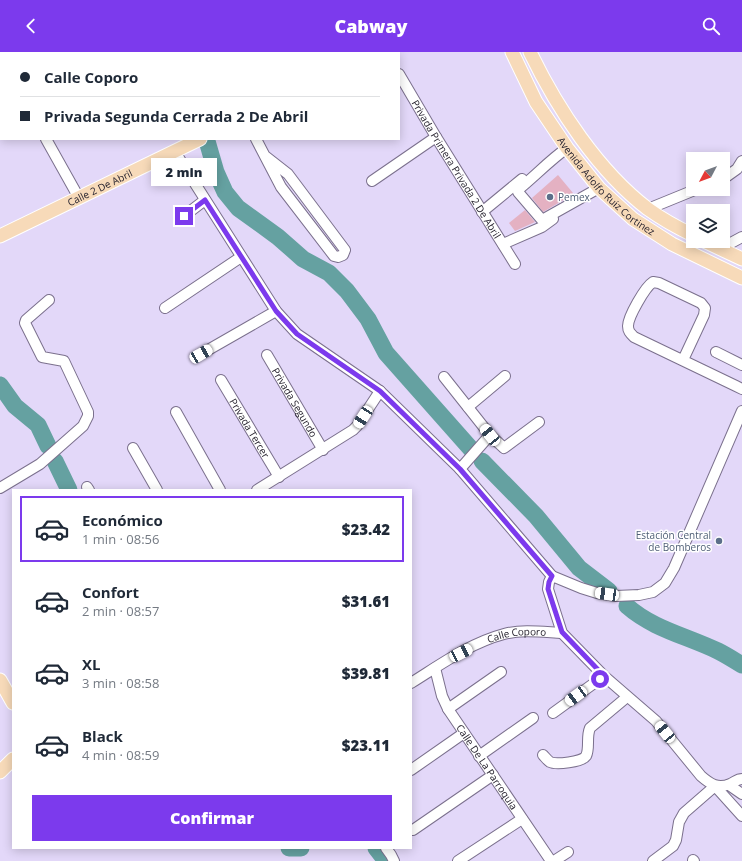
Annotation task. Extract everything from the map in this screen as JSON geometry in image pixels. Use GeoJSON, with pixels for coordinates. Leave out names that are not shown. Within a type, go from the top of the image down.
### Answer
{"type":"FeatureCollection","features":[{"type":"Feature","properties":{"kind":"main road"},"geometry":{"type":"LineString","coordinates":[[503,52],[536,102]]}},
{"type":"Feature","properties":{"kind":"main road","name":"Avenida Adolfo Ruiz Cortinez"},"geometry":{"type":"LineString","coordinates":[[512,52],[536,102],[567,148],[600,188],[633,219],[665,240],[742,278]]}},
{"type":"Feature","properties":{"kind":"main road","name":"Avenida Adolfo Ruiz Cortinez"},"geometry":{"type":"LineString","coordinates":[[530,52],[552,94],[581,138],[612,176],[648,209],[686,231]]}},
{"type":"Feature","properties":{"kind":"main road","name":"Calle 2 De Abril"},"geometry":{"type":"LineString","coordinates":[[0,236],[79,198],[180,146],[197,140]]}},
{"type":"Feature","properties":{"kind":"main road"},"geometry":{"type":"LineString","coordinates":[[717,248],[742,259]]}},
{"type":"Feature","properties":{"kind":"main road"},"geometry":{"type":"LineString","coordinates":[[0,680],[12,701]]}},
{"type":"Feature","properties":{"kind":"main road"},"geometry":{"type":"LineString","coordinates":[[0,772],[12,760]]}},
{"type":"Feature","properties":{"kind":"street","name":"Privada Primera Privada 2 De Abril"},"geometry":{"type":"LineString","coordinates":[[400,76],[436,137],[515,264]]}},
{"type":"Feature","properties":{"kind":"street"},"geometry":{"type":"LineString","coordinates":[[372,181],[436,137]]}},
{"type":"Feature","properties":{"kind":"street"},"geometry":{"type":"LineString","coordinates":[[47,140],[79,198]]}},
{"type":"Feature","properties":{"kind":"street"},"geometry":{"type":"LineString","coordinates":[[257,140],[281,187],[334,256],[338,257],[343,255],[345,250],[288,174],[265,156]]}},
{"type":"Feature","properties":{"kind":"street"},"geometry":{"type":"LineString","coordinates":[[180,146],[205,200],[276,311],[297,334],[380,391],[460,469],[552,576],[581,588],[597,593],[616,596],[639,596],[653,592],[665,583],[674,568],[742,411]]}},
{"type":"Feature","properties":{"kind":"street"},"geometry":{"type":"LineString","coordinates":[[482,212],[524,177],[567,148]]}},
{"type":"Feature","properties":{"kind":"street"},"geometry":{"type":"LineString","coordinates":[[551,159],[542,170],[519,189],[518,192],[541,220],[600,188]]}},
{"type":"Feature","properties":{"kind":"street"},"geometry":{"type":"LineString","coordinates":[[730,174],[737,169],[742,161]]}},
{"type":"Feature","properties":{"kind":"street"},"geometry":{"type":"LineString","coordinates":[[648,209],[686,193]]}},
{"type":"Feature","properties":{"kind":"street"},"geometry":{"type":"LineString","coordinates":[[184,216],[205,200]]}},
{"type":"Feature","properties":{"kind":"street"},"geometry":{"type":"LineString","coordinates":[[503,244],[542,227],[570,205]]}},
{"type":"Feature","properties":{"kind":"street"},"geometry":{"type":"LineString","coordinates":[[730,243],[742,237]]}},
{"type":"Feature","properties":{"kind":"street"},"geometry":{"type":"LineString","coordinates":[[165,308],[241,257]]}},
{"type":"Feature","properties":{"kind":"street"},"geometry":{"type":"LineString","coordinates":[[683,360],[704,315],[705,308],[701,303],[659,283],[653,282],[648,285],[637,304],[627,324],[628,331],[634,337],[742,389]]}},
{"type":"Feature","properties":{"kind":"street"},"geometry":{"type":"LineString","coordinates":[[0,488],[40,464],[83,426],[88,416],[88,412],[64,361],[42,358],[25,323],[26,320],[49,300]]}},
{"type":"Feature","properties":{"kind":"street"},"geometry":{"type":"LineString","coordinates":[[201,354],[276,311]]}},
{"type":"Feature","properties":{"kind":"street"},"geometry":{"type":"LineString","coordinates":[[716,352],[742,365]]}},
{"type":"Feature","properties":{"kind":"street","name":"Privada Segundo"},"geometry":{"type":"LineString","coordinates":[[267,355],[323,450]]}},
{"type":"Feature","properties":{"kind":"street"},"geometry":{"type":"LineString","coordinates":[[468,407],[505,376]]}},
{"type":"Feature","properties":{"kind":"street"},"geometry":{"type":"LineString","coordinates":[[444,377],[490,435],[504,448],[539,422]]}},
{"type":"Feature","properties":{"kind":"street","name":"Privada Tercer"},"geometry":{"type":"LineString","coordinates":[[220,380],[279,477]]}},
{"type":"Feature","properties":{"kind":"street"},"geometry":{"type":"LineString","coordinates":[[260,489],[323,450],[357,426],[380,391]]}},
{"type":"Feature","properties":{"kind":"street"},"geometry":{"type":"LineString","coordinates":[[176,412],[219,489]]}},
{"type":"Feature","properties":{"kind":"street"},"geometry":{"type":"LineString","coordinates":[[460,469],[490,435]]}},
{"type":"Feature","properties":{"kind":"street"},"geometry":{"type":"LineString","coordinates":[[133,448],[156,489]]}},
{"type":"Feature","properties":{"kind":"street","name":"Calle Coporo"},"geometry":{"type":"LineString","coordinates":[[552,576],[548,589],[562,632],[604,676],[656,721],[701,776],[708,783],[715,786],[742,816]]}},
{"type":"Feature","properties":{"kind":"street","name":"Calle Coporo"},"geometry":{"type":"LineString","coordinates":[[412,682],[450,658],[483,642],[504,634],[526,631],[562,632]]}},
{"type":"Feature","properties":{"kind":"street","name":"Calle De La Parroquia"},"geometry":{"type":"LineString","coordinates":[[435,668],[442,696],[448,709],[551,861]]}},
{"type":"Feature","properties":{"kind":"street"},"geometry":{"type":"LineString","coordinates":[[448,709],[501,672]]}},
{"type":"Feature","properties":{"kind":"street"},"geometry":{"type":"LineString","coordinates":[[553,713],[604,676]]}},
{"type":"Feature","properties":{"kind":"street"},"geometry":{"type":"LineString","coordinates":[[543,755],[550,762],[555,763],[582,760],[586,756],[587,752],[588,733],[590,728],[627,697]]}},
{"type":"Feature","properties":{"kind":"street"},"geometry":{"type":"LineString","coordinates":[[479,756],[534,718]]}},
{"type":"Feature","properties":{"kind":"street"},"geometry":{"type":"LineString","coordinates":[[412,769],[464,733]]}},
{"type":"Feature","properties":{"kind":"street"},"geometry":{"type":"LineString","coordinates":[[413,830],[493,775]]}},
{"type":"Feature","properties":{"kind":"street"},"geometry":{"type":"LineString","coordinates":[[653,861],[673,846],[676,840],[678,822],[684,813],[715,786],[729,785],[739,779],[742,779]]}},
{"type":"Feature","properties":{"kind":"street"},"geometry":{"type":"LineString","coordinates":[[729,785],[742,794]]}},
{"type":"Feature","properties":{"kind":"street"},"geometry":{"type":"LineString","coordinates":[[458,861],[522,819]]}},
{"type":"Feature","properties":{"kind":"street"},"geometry":{"type":"LineString","coordinates":[[387,849],[394,861]]}},
{"type":"Feature","properties":{"kind":"street"},"geometry":{"type":"LineString","coordinates":[[554,861],[568,852]]}},
{"type":"Feature","properties":{"kind":"building","name":"Pemex"},"geometry":{"type":"Polygon","coordinates":[[[558,175],[573,193],[543,212],[532,198],[558,175]]]}},
{"type":"Feature","properties":{"kind":"building","name":"Pemex"},"geometry":{"type":"Polygon","coordinates":[[[525,210],[535,222],[515,231],[509,223],[525,210]]]}},
{"type":"Feature","properties":{"kind":"waterway"},"geometry":{"type":"LineString","coordinates":[[207,141],[216,172],[225,192],[238,208],[278,237],[303,259],[329,273],[347,291],[368,319],[386,353],[471,449]]}},
{"type":"Feature","properties":{"kind":"waterway"},"geometry":{"type":"LineString","coordinates":[[0,385],[15,406],[38,425],[48,446]]}},
{"type":"Feature","properties":{"kind":"waterway"},"geometry":{"type":"LineString","coordinates":[[55,461],[69,489]]}},
{"type":"Feature","properties":{"kind":"waterway"},"geometry":{"type":"LineString","coordinates":[[482,461],[536,516],[579,568],[609,591]]}},
{"type":"Feature","properties":{"kind":"waterway"},"geometry":{"type":"LineString","coordinates":[[627,606],[648,621],[718,651],[742,665]]}},
{"type":"Feature","properties":{"kind":"waterway"},"geometry":{"type":"LineString","coordinates":[[377,849],[386,861]]}},
{"type":"Feature","properties":{"kind":"place","name":"Pemex"},"geometry":{"type":"Point","coordinates":[550,197]}},
{"type":"Feature","properties":{"kind":"place","name":"Estación Central de Bomberos"},"geometry":{"type":"Point","coordinates":[719,541]}},
{"type":"Feature","properties":{"kind":"route"},"geometry":{"type":"LineString","coordinates":[[184,216],[205,200],[276,311],[297,334],[380,391],[471,481],[552,576],[548,589],[562,632],[604,676],[600,679]]}}]}
